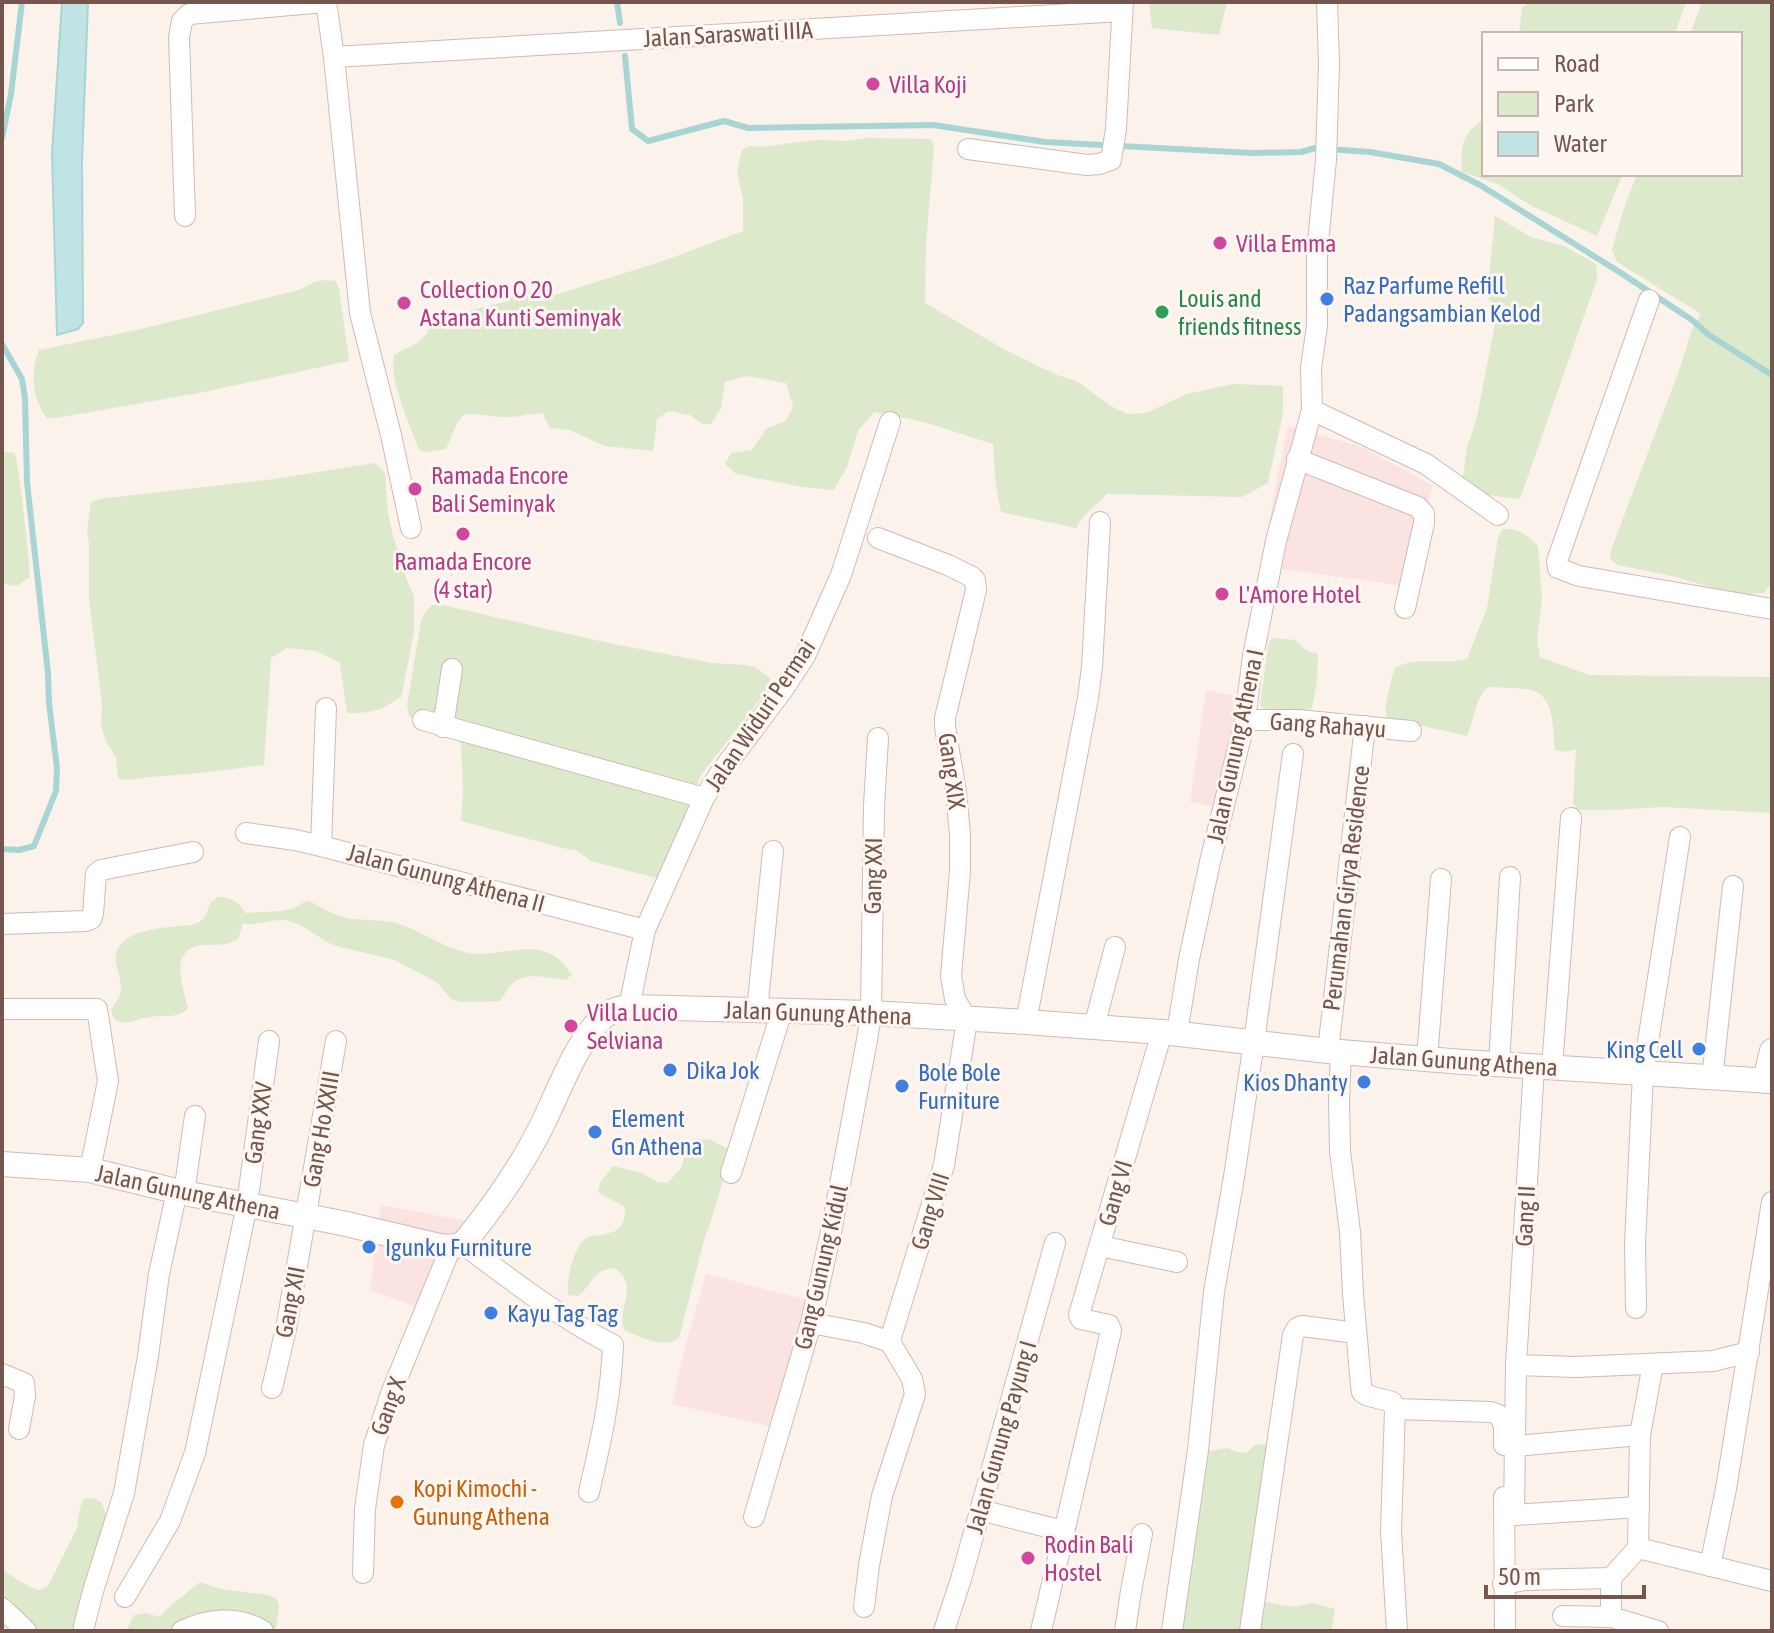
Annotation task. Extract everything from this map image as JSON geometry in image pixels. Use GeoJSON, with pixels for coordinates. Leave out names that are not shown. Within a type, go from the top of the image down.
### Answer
{"type":"FeatureCollection","features":[{"type":"Feature","properties":{"kind":"street"},"geometry":{"type":"LineString","coordinates":[[185,216],[179,37],[182,21],[189,14],[326,2],[360,313],[411,528]]}},
{"type":"Feature","properties":{"kind":"street","name":"Jalan Gunung Athena I"},"geometry":{"type":"LineString","coordinates":[[1170,1032],[1245,720],[1253,656],[1276,541],[1312,410],[1317,252],[1326,147],[1329,63],[1327,2]]}},
{"type":"Feature","properties":{"kind":"street"},"geometry":{"type":"LineString","coordinates":[[968,149],[1087,165],[1111,160],[1116,129],[1122,7]]}},
{"type":"Feature","properties":{"kind":"street","name":"Jalan Saraswati IIIA"},"geometry":{"type":"LineString","coordinates":[[334,57],[1122,7]]}},
{"type":"Feature","properties":{"kind":"street"},"geometry":{"type":"LineString","coordinates":[[1649,300],[1557,561],[1558,568],[1579,576],[1772,609]]}},
{"type":"Feature","properties":{"kind":"street"},"geometry":{"type":"LineString","coordinates":[[1312,410],[1426,464],[1498,515]]}},
{"type":"Feature","properties":{"kind":"street","name":"Jalan Widuri Permai"},"geometry":{"type":"LineString","coordinates":[[629,1007],[645,930],[704,798],[805,656],[841,575],[890,422]]}},
{"type":"Feature","properties":{"kind":"street"},"geometry":{"type":"LineString","coordinates":[[1297,459],[1418,507],[1424,514],[1405,608]]}},
{"type":"Feature","properties":{"kind":"street"},"geometry":{"type":"LineString","coordinates":[[1026,1022],[1088,698],[1100,522]]}},
{"type":"Feature","properties":{"kind":"street","name":"Gang XIX"},"geometry":{"type":"LineString","coordinates":[[878,538],[948,565],[972,577],[976,584],[945,718],[960,834],[951,976],[955,999],[967,1020]]}},
{"type":"Feature","properties":{"kind":"street"},"geometry":{"type":"LineString","coordinates":[[443,727],[452,669]]}},
{"type":"Feature","properties":{"kind":"street"},"geometry":{"type":"LineString","coordinates":[[321,846],[326,708]]}},
{"type":"Feature","properties":{"kind":"street"},"geometry":{"type":"LineString","coordinates":[[423,720],[704,798]]}},
{"type":"Feature","properties":{"kind":"street","name":"Gang Rahayu"},"geometry":{"type":"LineString","coordinates":[[1245,720],[1298,720],[1411,731]]}},
{"type":"Feature","properties":{"kind":"street","name":"Perumahan Girya Residence"},"geometry":{"type":"LineString","coordinates":[[1365,726],[1334,1051],[1362,1392],[1392,1402],[1395,1409]]}},
{"type":"Feature","properties":{"kind":"street","name":"Gang XXI"},"geometry":{"type":"LineString","coordinates":[[871,1013],[878,738]]}},
{"type":"Feature","properties":{"kind":"street"},"geometry":{"type":"LineString","coordinates":[[1172,1631],[1198,1450],[1214,1292],[1254,1042],[1293,754]]}},
{"type":"Feature","properties":{"kind":"street","name":"Gang II"},"geometry":{"type":"LineString","coordinates":[[1571,818],[1543,1067],[1516,1365],[1514,1515],[1639,1507]]}},
{"type":"Feature","properties":{"kind":"street","name":"Jalan Gunung Athena II"},"geometry":{"type":"LineString","coordinates":[[246,833],[321,846],[645,930]]}},
{"type":"Feature","properties":{"kind":"street"},"geometry":{"type":"LineString","coordinates":[[1636,1308],[1635,1244],[1643,1074],[1680,837]]}},
{"type":"Feature","properties":{"kind":"street"},"geometry":{"type":"LineString","coordinates":[[757,1011],[773,851]]}},
{"type":"Feature","properties":{"kind":"street"},"geometry":{"type":"LineString","coordinates":[[2,924],[91,919],[96,874],[101,870],[193,852]]}},
{"type":"Feature","properties":{"kind":"street"},"geometry":{"type":"LineString","coordinates":[[1499,1064],[1510,877]]}},
{"type":"Feature","properties":{"kind":"street"},"geometry":{"type":"LineString","coordinates":[[1427,1059],[1441,879]]}},
{"type":"Feature","properties":{"kind":"street"},"geometry":{"type":"LineString","coordinates":[[1712,1079],[1733,886]]}},
{"type":"Feature","properties":{"kind":"street"},"geometry":{"type":"LineString","coordinates":[[1094,1027],[1115,947]]}},
{"type":"Feature","properties":{"kind":"street","name":"Jalan Gunung Athena"},"geometry":{"type":"LineString","coordinates":[[2,1164],[90,1170],[181,1192],[457,1246],[502,1193],[595,1025],[606,1014],[629,1007],[871,1013],[1026,1022],[1170,1032],[1427,1059],[1768,1081]]}},
{"type":"Feature","properties":{"kind":"street"},"geometry":{"type":"LineString","coordinates":[[2,1009],[97,1009],[108,1081],[90,1170]]}},
{"type":"Feature","properties":{"kind":"street"},"geometry":{"type":"LineString","coordinates":[[731,1173],[782,1011]]}},
{"type":"Feature","properties":{"kind":"street","name":"Gang Gunung Kidul"},"geometry":{"type":"LineString","coordinates":[[754,1517],[811,1323],[871,1013]]}},
{"type":"Feature","properties":{"kind":"street","name":"Gang VIII"},"geometry":{"type":"LineString","coordinates":[[890,1342],[944,1165],[967,1020]]}},
{"type":"Feature","properties":{"kind":"street","name":"Gang VI"},"geometry":{"type":"LineString","coordinates":[[1063,1531],[1111,1331],[1109,1325],[1079,1318],[1170,1032]]}},
{"type":"Feature","properties":{"kind":"street","name":"Gang XXV"},"geometry":{"type":"LineString","coordinates":[[125,1597],[170,1521],[195,1453],[247,1205],[269,1041]]}},
{"type":"Feature","properties":{"kind":"street","name":"Gang Ho XXIII"},"geometry":{"type":"LineString","coordinates":[[306,1217],[336,1041]]}},
{"type":"Feature","properties":{"kind":"street"},"geometry":{"type":"LineString","coordinates":[[1768,1081],[1772,1051]]}},
{"type":"Feature","properties":{"kind":"street"},"geometry":{"type":"LineString","coordinates":[[84,1626],[124,1493],[159,1274],[181,1192],[195,1116]]}},
{"type":"Feature","properties":{"kind":"street"},"geometry":{"type":"LineString","coordinates":[[1710,1566],[1749,1352],[1764,1307],[1772,1202]]}},
{"type":"Feature","properties":{"kind":"street","name":"Gang XII"},"geometry":{"type":"LineString","coordinates":[[272,1388],[306,1217]]}},
{"type":"Feature","properties":{"kind":"street","name":"Jalan Gunung Payung I"},"geometry":{"type":"LineString","coordinates":[[944,1631],[1055,1243]]}},
{"type":"Feature","properties":{"kind":"street"},"geometry":{"type":"LineString","coordinates":[[457,1246],[570,1321],[613,1345],[612,1380],[589,1492]]}},
{"type":"Feature","properties":{"kind":"street","name":"Gang X"},"geometry":{"type":"LineString","coordinates":[[363,1573],[365,1509],[374,1445],[392,1391],[457,1246]]}},
{"type":"Feature","properties":{"kind":"street"},"geometry":{"type":"LineString","coordinates":[[1100,1246],[1177,1262]]}},
{"type":"Feature","properties":{"kind":"street"},"geometry":{"type":"LineString","coordinates":[[811,1323],[864,1333],[890,1342],[912,1379],[915,1394],[882,1496],[864,1607]]}},
{"type":"Feature","properties":{"kind":"street"},"geometry":{"type":"LineString","coordinates":[[1250,1631],[1293,1335],[1302,1326],[1356,1333]]}},
{"type":"Feature","properties":{"kind":"street"},"geometry":{"type":"LineString","coordinates":[[1516,1365],[1576,1367],[1713,1361],[1749,1352]]}},
{"type":"Feature","properties":{"kind":"street"},"geometry":{"type":"LineString","coordinates":[[1611,1617],[1611,1578],[1638,1548],[1640,1435],[1653,1364]]}},
{"type":"Feature","properties":{"kind":"street"},"geometry":{"type":"LineString","coordinates":[[2,1374],[24,1383],[19,1429]]}},
{"type":"Feature","properties":{"kind":"street"},"geometry":{"type":"LineString","coordinates":[[1397,1631],[1391,1531],[1395,1409],[1491,1412],[1499,1415],[1504,1425],[1505,1631]]}},
{"type":"Feature","properties":{"kind":"street"},"geometry":{"type":"LineString","coordinates":[[1516,1446],[1640,1435]]}},
{"type":"Feature","properties":{"kind":"street"},"geometry":{"type":"LineString","coordinates":[[980,1510],[1063,1531],[1041,1631]]}},
{"type":"Feature","properties":{"kind":"street"},"geometry":{"type":"LineString","coordinates":[[1125,1631],[1142,1534]]}},
{"type":"Feature","properties":{"kind":"street"},"geometry":{"type":"LineString","coordinates":[[1638,1548],[1772,1581]]}},
{"type":"Feature","properties":{"kind":"street"},"geometry":{"type":"LineString","coordinates":[[1503,1584],[1525,1580],[1611,1578]]}},
{"type":"Feature","properties":{"kind":"street"},"geometry":{"type":"LineString","coordinates":[[2,1608],[26,1631]]}},
{"type":"Feature","properties":{"kind":"street"},"geometry":{"type":"LineString","coordinates":[[1563,1616],[1611,1617],[1658,1631]]}},
{"type":"Feature","properties":{"kind":"street"},"geometry":{"type":"LineString","coordinates":[[182,1631],[218,1620],[239,1622],[263,1631]]}},
{"type":"Feature","properties":{"kind":"shaded area"},"geometry":{"type":"Polygon","coordinates":[[[1288,426],[1359,446],[1433,485],[1404,586],[1262,566],[1288,426]]]}},
{"type":"Feature","properties":{"kind":"shaded area"},"geometry":{"type":"Polygon","coordinates":[[[1206,690],[1241,697],[1220,808],[1190,802],[1206,690]]]}},
{"type":"Feature","properties":{"kind":"shaded area"},"geometry":{"type":"Polygon","coordinates":[[[381,1205],[466,1221],[422,1309],[370,1290],[381,1205]]]}},
{"type":"Feature","properties":{"kind":"shaded area"},"geometry":{"type":"Polygon","coordinates":[[[706,1274],[810,1301],[778,1428],[672,1404],[706,1274]]]}},
{"type":"Feature","properties":{"kind":"green space"},"geometry":{"type":"Polygon","coordinates":[[[1149,2],[1227,2],[1219,35],[1152,28],[1149,2]]]}},
{"type":"Feature","properties":{"kind":"green space"},"geometry":{"type":"Polygon","coordinates":[[[1533,2],[1686,2],[1676,32],[1519,32],[1522,7],[1533,2]]]}},
{"type":"Feature","properties":{"kind":"green space"},"geometry":{"type":"Polygon","coordinates":[[[1702,2],[1772,2],[1772,575],[1764,593],[1737,595],[1676,577],[1618,565],[1610,559],[1691,332],[1701,314],[1617,262],[1612,250],[1623,211],[1636,176],[1742,176],[1742,32],[1691,32],[1702,2]]]}},
{"type":"Feature","properties":{"kind":"green space"},"geometry":{"type":"Polygon","coordinates":[[[1482,121],[1482,176],[1622,176],[1597,236],[1530,205],[1498,184],[1462,172],[1464,142],[1476,124],[1482,121]]]}},
{"type":"Feature","properties":{"kind":"green space"},"geometry":{"type":"Polygon","coordinates":[[[867,138],[931,139],[934,147],[925,303],[1007,351],[1077,381],[1109,405],[1127,414],[1146,413],[1187,394],[1234,384],[1283,386],[1283,413],[1268,483],[1242,497],[1107,494],[1076,528],[1001,512],[993,444],[924,422],[874,412],[858,431],[847,467],[834,490],[736,474],[725,464],[731,453],[752,450],[766,429],[786,421],[793,406],[786,383],[747,376],[725,382],[721,408],[711,424],[669,411],[657,419],[653,451],[605,446],[569,430],[550,428],[543,414],[510,417],[463,415],[446,449],[419,450],[397,390],[394,355],[421,340],[432,323],[508,301],[516,293],[525,291],[552,296],[666,260],[743,231],[743,200],[737,171],[742,150],[750,146],[867,138]]]}},
{"type":"Feature","properties":{"kind":"green space"},"geometry":{"type":"Polygon","coordinates":[[[1495,216],[1531,237],[1564,246],[1596,264],[1597,279],[1520,499],[1488,495],[1463,477],[1497,314],[1487,297],[1495,216]]]}},
{"type":"Feature","properties":{"kind":"green space"},"geometry":{"type":"Polygon","coordinates":[[[317,281],[336,281],[339,289],[349,361],[199,393],[56,418],[47,418],[38,403],[34,376],[39,350],[137,330],[299,290],[317,281]]]}},
{"type":"Feature","properties":{"kind":"green space"},"geometry":{"type":"Polygon","coordinates":[[[2,452],[15,453],[24,515],[30,577],[17,586],[2,584],[2,452]]]}},
{"type":"Feature","properties":{"kind":"green space"},"geometry":{"type":"Polygon","coordinates":[[[375,463],[385,473],[392,532],[414,596],[414,630],[402,695],[377,710],[347,713],[340,663],[317,651],[287,648],[271,658],[264,765],[126,780],[118,778],[116,758],[101,726],[102,704],[89,598],[87,532],[91,502],[375,463]]]}},
{"type":"Feature","properties":{"kind":"green space"},"geometry":{"type":"Polygon","coordinates":[[[1502,529],[1522,533],[1538,546],[1542,599],[1537,639],[1540,657],[1589,675],[1772,677],[1772,813],[1663,807],[1580,810],[1573,804],[1576,749],[1565,752],[1555,750],[1549,708],[1541,695],[1534,691],[1488,687],[1477,703],[1467,736],[1387,718],[1385,708],[1394,669],[1409,663],[1467,659],[1487,608],[1502,529]]]}},
{"type":"Feature","properties":{"kind":"green space"},"geometry":{"type":"Polygon","coordinates":[[[432,605],[712,663],[755,667],[770,678],[771,685],[701,775],[660,879],[591,861],[576,850],[461,821],[461,743],[446,731],[409,716],[407,705],[421,621],[432,605]]]}},
{"type":"Feature","properties":{"kind":"green space"},"geometry":{"type":"Polygon","coordinates":[[[1270,640],[1295,640],[1307,651],[1318,654],[1312,709],[1279,712],[1260,706],[1268,646],[1270,640]]]}},
{"type":"Feature","properties":{"kind":"green space"},"geometry":{"type":"Polygon","coordinates":[[[218,897],[234,901],[245,913],[292,909],[308,900],[342,917],[396,923],[447,946],[476,954],[538,950],[560,960],[572,974],[566,980],[538,976],[517,980],[500,1001],[460,1002],[451,999],[438,983],[395,960],[336,946],[296,923],[283,920],[243,923],[238,939],[233,942],[202,945],[191,948],[185,954],[180,970],[188,1008],[184,1012],[123,1023],[114,1019],[111,1010],[121,988],[116,963],[120,945],[132,936],[147,931],[197,923],[205,916],[210,903],[218,897]]]}},
{"type":"Feature","properties":{"kind":"green space"},"geometry":{"type":"Polygon","coordinates":[[[709,1139],[732,1151],[705,1236],[679,1338],[665,1342],[644,1339],[624,1330],[622,1322],[627,1289],[622,1275],[614,1268],[606,1270],[596,1275],[578,1296],[568,1295],[572,1264],[583,1241],[589,1236],[607,1234],[620,1228],[624,1220],[625,1207],[598,1192],[600,1183],[613,1166],[668,1183],[681,1168],[690,1140],[709,1139]]]}},
{"type":"Feature","properties":{"kind":"green space"},"geometry":{"type":"Polygon","coordinates":[[[1256,1444],[1273,1447],[1247,1631],[1179,1631],[1209,1451],[1228,1448],[1246,1453],[1256,1444]]]}},
{"type":"Feature","properties":{"kind":"green space"},"geometry":{"type":"Polygon","coordinates":[[[93,1498],[102,1502],[108,1523],[76,1612],[76,1631],[31,1631],[2,1603],[2,1570],[30,1587],[39,1590],[48,1586],[77,1528],[83,1499],[93,1498]]]}},
{"type":"Feature","properties":{"kind":"green space"},"geometry":{"type":"Polygon","coordinates":[[[200,1582],[220,1589],[277,1599],[276,1629],[253,1622],[174,1631],[126,1631],[134,1615],[145,1613],[160,1617],[200,1582]]]}},
{"type":"Feature","properties":{"kind":"green space"},"geometry":{"type":"Polygon","coordinates":[[[1265,1602],[1294,1607],[1313,1603],[1335,1609],[1331,1631],[1260,1631],[1265,1602]]]}},
{"type":"Feature","properties":{"kind":"water"},"geometry":{"type":"Polygon","coordinates":[[[62,2],[88,2],[82,161],[83,323],[78,329],[57,335],[52,153],[62,2]]]}},
{"type":"Feature","properties":{"kind":"waterway"},"geometry":{"type":"LineString","coordinates":[[2,138],[11,94],[22,2]]}},
{"type":"Feature","properties":{"kind":"waterway"},"geometry":{"type":"LineString","coordinates":[[617,2],[620,23]]}},
{"type":"Feature","properties":{"kind":"waterway"},"geometry":{"type":"LineString","coordinates":[[625,56],[632,129],[648,141],[724,121],[748,128],[933,125],[1045,142],[1252,153],[1301,152],[1315,148],[1370,152],[1439,164],[1480,185],[1621,273],[1772,375]]}},
{"type":"Feature","properties":{"kind":"waterway"},"geometry":{"type":"LineString","coordinates":[[2,344],[22,379],[25,398],[27,482],[57,768],[56,791],[34,846],[19,850],[2,849]]}},
{"type":"Feature","properties":{"kind":"place","name":"Villa Koji"},"geometry":{"type":"Point","coordinates":[873,84]}},
{"type":"Feature","properties":{"kind":"place","name":"Villa Emma"},"geometry":{"type":"Point","coordinates":[1220,243]}},
{"type":"Feature","properties":{"kind":"place","name":"Raz Parfume Refill Padangsambian Kelod"},"geometry":{"type":"Point","coordinates":[1327,299]}},
{"type":"Feature","properties":{"kind":"place","name":"Collection O 20 Astana Kunti Seminyak"},"geometry":{"type":"Point","coordinates":[404,303]}},
{"type":"Feature","properties":{"kind":"place","name":"Louis and friends fitness"},"geometry":{"type":"Point","coordinates":[1162,312]}},
{"type":"Feature","properties":{"kind":"place","name":"Ramada Encore Bali Seminyak"},"geometry":{"type":"Point","coordinates":[415,489]}},
{"type":"Feature","properties":{"kind":"place","name":"Ramada Encore (4 star)"},"geometry":{"type":"Point","coordinates":[463,534]}},
{"type":"Feature","properties":{"kind":"place","name":"L'Amore Hotel"},"geometry":{"type":"Point","coordinates":[1222,594]}},
{"type":"Feature","properties":{"kind":"place","name":"Villa Lucio Selviana"},"geometry":{"type":"Point","coordinates":[571,1026]}},
{"type":"Feature","properties":{"kind":"place","name":"King Cell"},"geometry":{"type":"Point","coordinates":[1699,1049]}},
{"type":"Feature","properties":{"kind":"place","name":"Dika Jok"},"geometry":{"type":"Point","coordinates":[670,1070]}},
{"type":"Feature","properties":{"kind":"place","name":"Kios Dhanty"},"geometry":{"type":"Point","coordinates":[1364,1082]}},
{"type":"Feature","properties":{"kind":"place","name":"Bole Bole Furniture"},"geometry":{"type":"Point","coordinates":[902,1086]}},
{"type":"Feature","properties":{"kind":"place","name":"Element Gn Athena"},"geometry":{"type":"Point","coordinates":[595,1132]}},
{"type":"Feature","properties":{"kind":"place","name":"Igunku Furniture"},"geometry":{"type":"Point","coordinates":[369,1247]}},
{"type":"Feature","properties":{"kind":"place","name":"Kayu Tag Tag"},"geometry":{"type":"Point","coordinates":[491,1313]}},
{"type":"Feature","properties":{"kind":"place","name":"Kopi Kimochi - Gunung Athena"},"geometry":{"type":"Point","coordinates":[397,1502]}},
{"type":"Feature","properties":{"kind":"place","name":"Rodin Bali Hostel"},"geometry":{"type":"Point","coordinates":[1028,1558]}}]}
